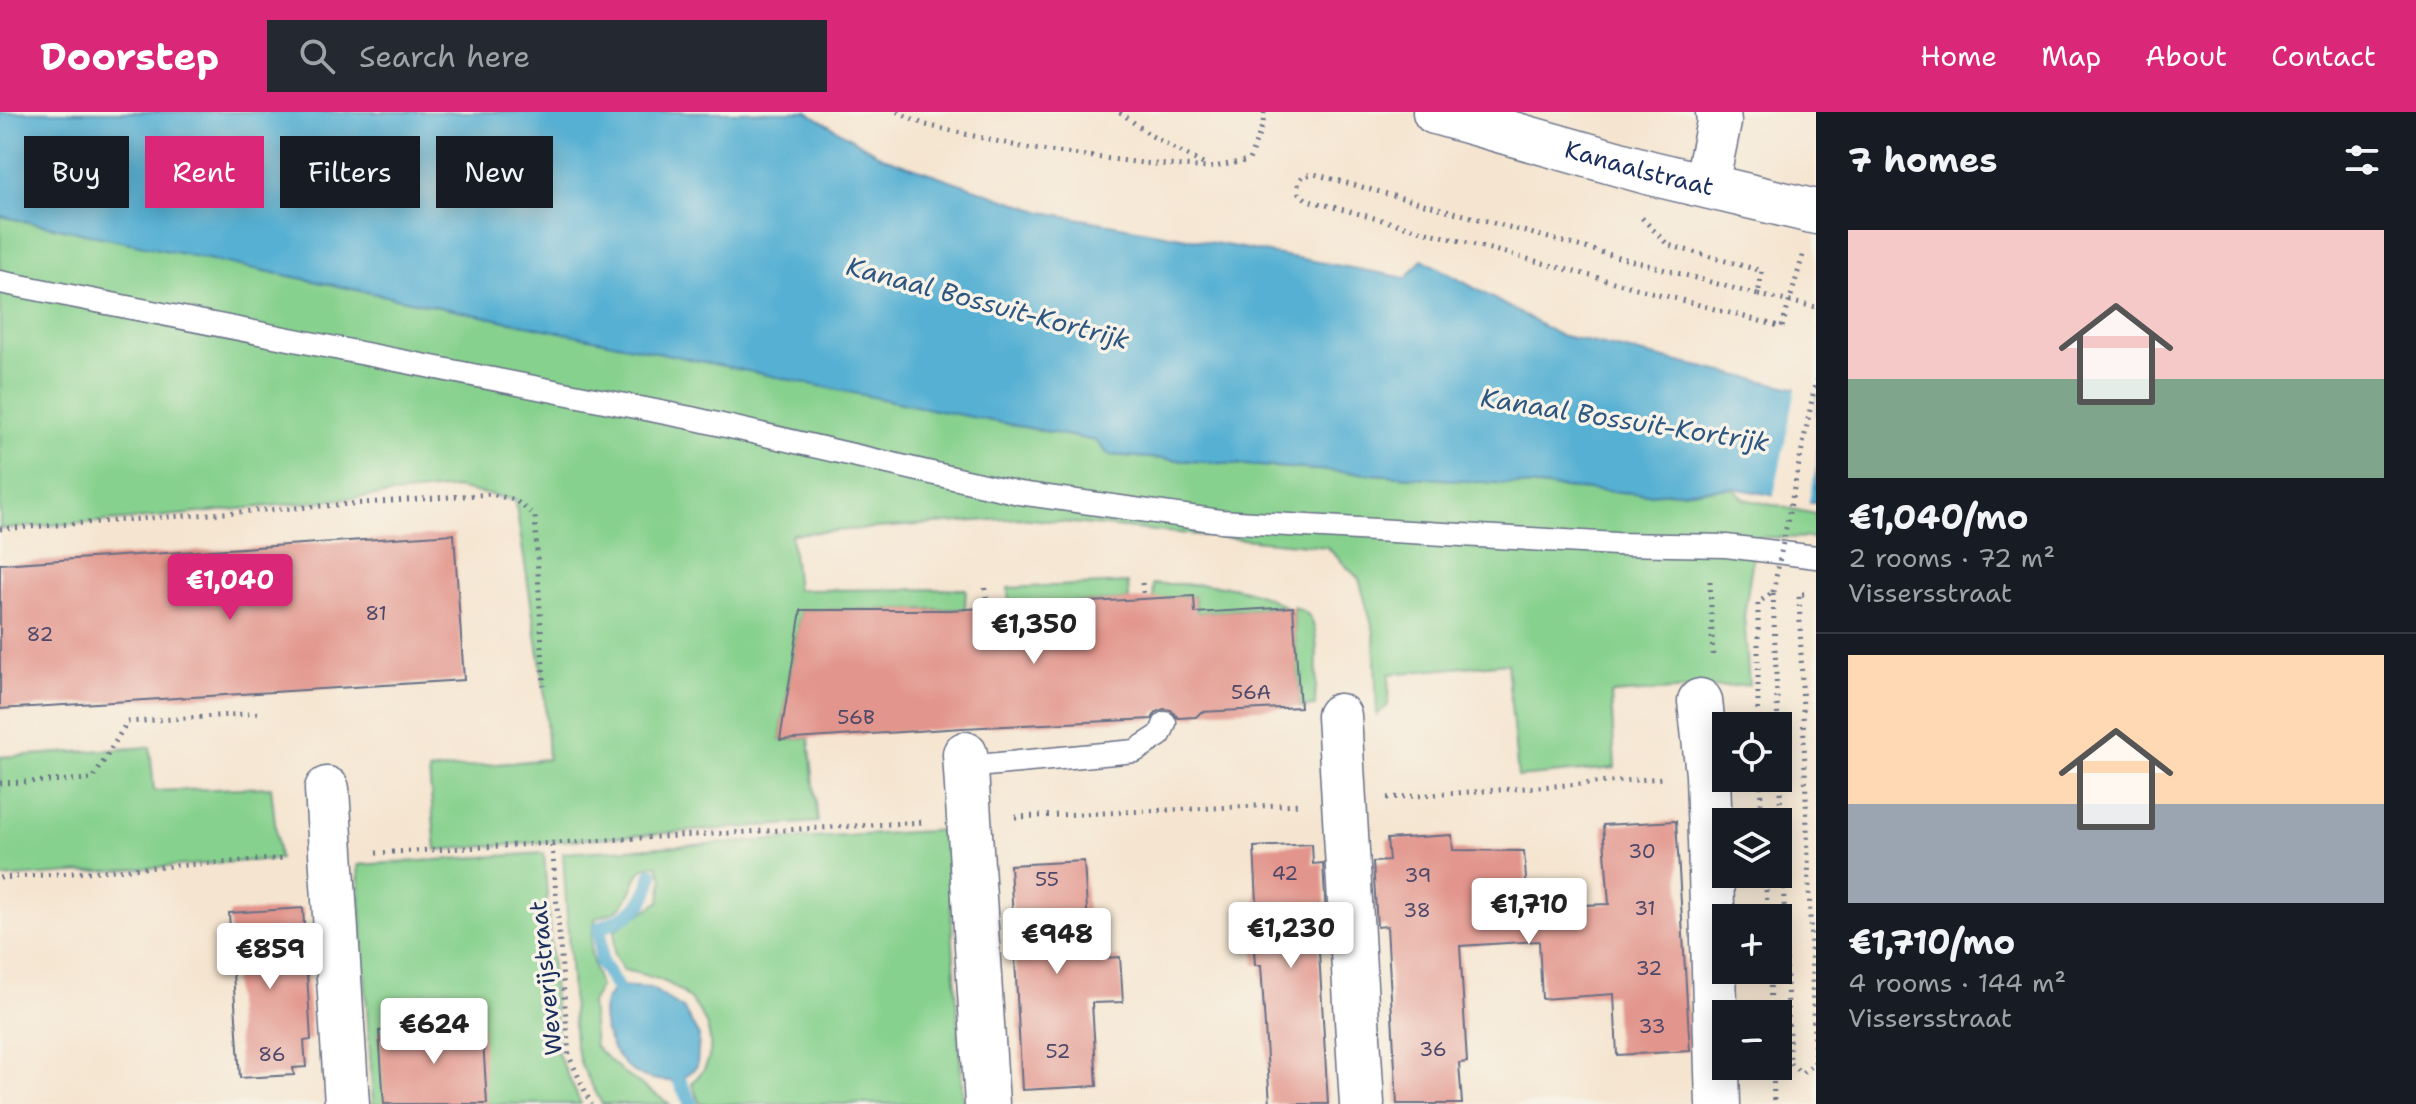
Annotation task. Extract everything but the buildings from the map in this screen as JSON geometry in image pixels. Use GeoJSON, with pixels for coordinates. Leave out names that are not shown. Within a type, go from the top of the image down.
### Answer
{"type":"FeatureCollection","features":[{"type":"Feature","properties":{"kind":"street","name":"Kanaalstraat"},"geometry":{"type":"LineString","coordinates":[[1435,112],[1651,173],[1816,212]]}},
{"type":"Feature","properties":{"kind":"street"},"geometry":{"type":"LineString","coordinates":[[1706,185],[1719,122],[1718,112]]}},
{"type":"Feature","properties":{"kind":"street"},"geometry":{"type":"LineString","coordinates":[[1700,701],[1708,774],[1718,1104]]}},
{"type":"Feature","properties":{"kind":"street"},"geometry":{"type":"LineString","coordinates":[[1339,716],[1362,1104]]}},
{"type":"Feature","properties":{"kind":"street"},"geometry":{"type":"LineString","coordinates":[[966,760],[987,1104]]}},
{"type":"Feature","properties":{"kind":"street"},"geometry":{"type":"LineString","coordinates":[[327,789],[347,1104]]}},
{"type":"Feature","properties":{"kind":"lane"},"geometry":{"type":"LineString","coordinates":[[0,282],[691,418],[1019,493],[1220,521],[1616,544],[1709,546],[1816,557]]}},
{"type":"Feature","properties":{"kind":"lane"},"geometry":{"type":"LineString","coordinates":[[966,760],[1135,751],[1160,735],[1165,723]]}},
{"type":"Feature","properties":{"kind":"path"},"geometry":{"type":"LineString","coordinates":[[897,112],[926,125],[1026,148],[1209,168],[1249,160],[1263,124],[1264,112]]}},
{"type":"Feature","properties":{"kind":"path"},"geometry":{"type":"LineString","coordinates":[[1120,112],[1150,135],[1209,168]]}},
{"type":"Feature","properties":{"kind":"path"},"geometry":{"type":"LineString","coordinates":[[1816,212],[1782,327],[1307,200],[1299,193],[1298,183],[1303,176],[1314,174],[1756,294],[1816,307]]}},
{"type":"Feature","properties":{"kind":"path"},"geometry":{"type":"LineString","coordinates":[[1668,245],[1762,271],[1756,294]]}},
{"type":"Feature","properties":{"kind":"path"},"geometry":{"type":"LineString","coordinates":[[1777,712],[1773,592],[1816,380]]}},
{"type":"Feature","properties":{"kind":"path"},"geometry":{"type":"LineString","coordinates":[[0,529],[491,494],[515,500],[535,516],[544,686]]}},
{"type":"Feature","properties":{"kind":"path"},"geometry":{"type":"LineString","coordinates":[[1700,701],[1715,689],[1709,546]]}},
{"type":"Feature","properties":{"kind":"path"},"geometry":{"type":"LineString","coordinates":[[1142,583],[1144,599]]}},
{"type":"Feature","properties":{"kind":"path"},"geometry":{"type":"LineString","coordinates":[[985,588],[987,607]]}},
{"type":"Feature","properties":{"kind":"path"},"geometry":{"type":"LineString","coordinates":[[1758,712],[1758,603],[1773,592]]}},
{"type":"Feature","properties":{"kind":"path"},"geometry":{"type":"LineString","coordinates":[[1780,792],[1790,1064],[1802,1073],[1815,1063],[1799,594],[1816,593]]}},
{"type":"Feature","properties":{"kind":"path"},"geometry":{"type":"LineString","coordinates":[[0,783],[93,779],[127,722],[261,713]]}},
{"type":"Feature","properties":{"kind":"path"},"geometry":{"type":"LineString","coordinates":[[0,878],[970,819],[1342,802],[1708,774]]}},
{"type":"Feature","properties":{"kind":"path","name":"Weverijstraat"},"geometry":{"type":"LineString","coordinates":[[552,845],[569,1056],[591,1104]]}},
{"type":"Feature","properties":{"kind":"path"},"geometry":{"type":"LineString","coordinates":[[1773,1080],[1774,1104]]}},
{"type":"Feature","properties":{"kind":"green space"},"geometry":{"type":"Polygon","coordinates":[[[0,216],[1096,441],[1109,455],[1647,494],[1733,488],[1744,499],[1816,514],[1816,538],[1756,537],[1744,616],[1749,685],[1611,694],[1615,768],[1518,777],[1507,663],[1389,674],[1388,705],[1377,715],[1374,632],[1359,579],[1327,547],[1019,518],[791,534],[797,590],[966,589],[965,609],[801,610],[780,740],[809,738],[818,822],[436,850],[429,771],[548,759],[544,686],[515,500],[455,488],[0,529],[0,216]]]}},
{"type":"Feature","properties":{"kind":"green space"},"geometry":{"type":"Polygon","coordinates":[[[1128,583],[1129,600],[1009,606],[1008,588],[1128,583]]]}},
{"type":"Feature","properties":{"kind":"green space"},"geometry":{"type":"Polygon","coordinates":[[[1153,584],[1205,584],[1238,588],[1286,607],[1197,613],[1194,596],[1154,599],[1153,584]]]}},
{"type":"Feature","properties":{"kind":"green space"},"geometry":{"type":"Polygon","coordinates":[[[1293,607],[1304,611],[1313,624],[1317,660],[1315,706],[1300,707],[1293,607]]]}},
{"type":"Feature","properties":{"kind":"green space"},"geometry":{"type":"Polygon","coordinates":[[[150,747],[154,791],[271,787],[279,859],[0,878],[0,757],[150,747]]]}},
{"type":"Feature","properties":{"kind":"green space"},"geometry":{"type":"Polygon","coordinates":[[[946,830],[963,1104],[700,1104],[692,1084],[709,1057],[708,1031],[703,1018],[676,988],[655,978],[623,970],[614,954],[615,930],[660,901],[663,879],[658,865],[643,869],[621,907],[596,918],[591,953],[600,987],[591,1003],[595,1047],[625,1074],[670,1104],[602,1104],[581,1065],[575,1043],[563,853],[946,830]]]}},
{"type":"Feature","properties":{"kind":"green space"},"geometry":{"type":"Polygon","coordinates":[[[544,853],[558,1054],[581,1104],[373,1104],[358,865],[544,853]]]}},
{"type":"Feature","properties":{"kind":"water","name":"Kanaal Bossuit-Kortrijk"},"geometry":{"type":"Polygon","coordinates":[[[0,112],[807,112],[883,157],[1043,212],[1407,278],[1422,259],[1559,335],[1816,393],[1816,503],[1733,488],[1647,494],[1109,455],[1096,441],[0,216],[0,112]]]}},
{"type":"Feature","properties":{"kind":"water"},"geometry":{"type":"Polygon","coordinates":[[[616,986],[651,988],[684,1010],[699,1036],[697,1066],[680,1082],[642,1076],[618,1057],[605,1030],[603,1011],[616,986]]]}},
{"type":"Feature","properties":{"kind":"pier"},"geometry":{"type":"Polygon","coordinates":[[[1797,385],[1816,388],[1816,467],[1808,505],[1773,499],[1797,385]]]}},
{"type":"Feature","properties":{"kind":"waterway"},"geometry":{"type":"LineString","coordinates":[[616,986],[601,962],[600,928],[636,909],[646,895],[652,874]]}},
{"type":"Feature","properties":{"kind":"waterway"},"geometry":{"type":"LineString","coordinates":[[680,1082],[691,1104]]}}]}
